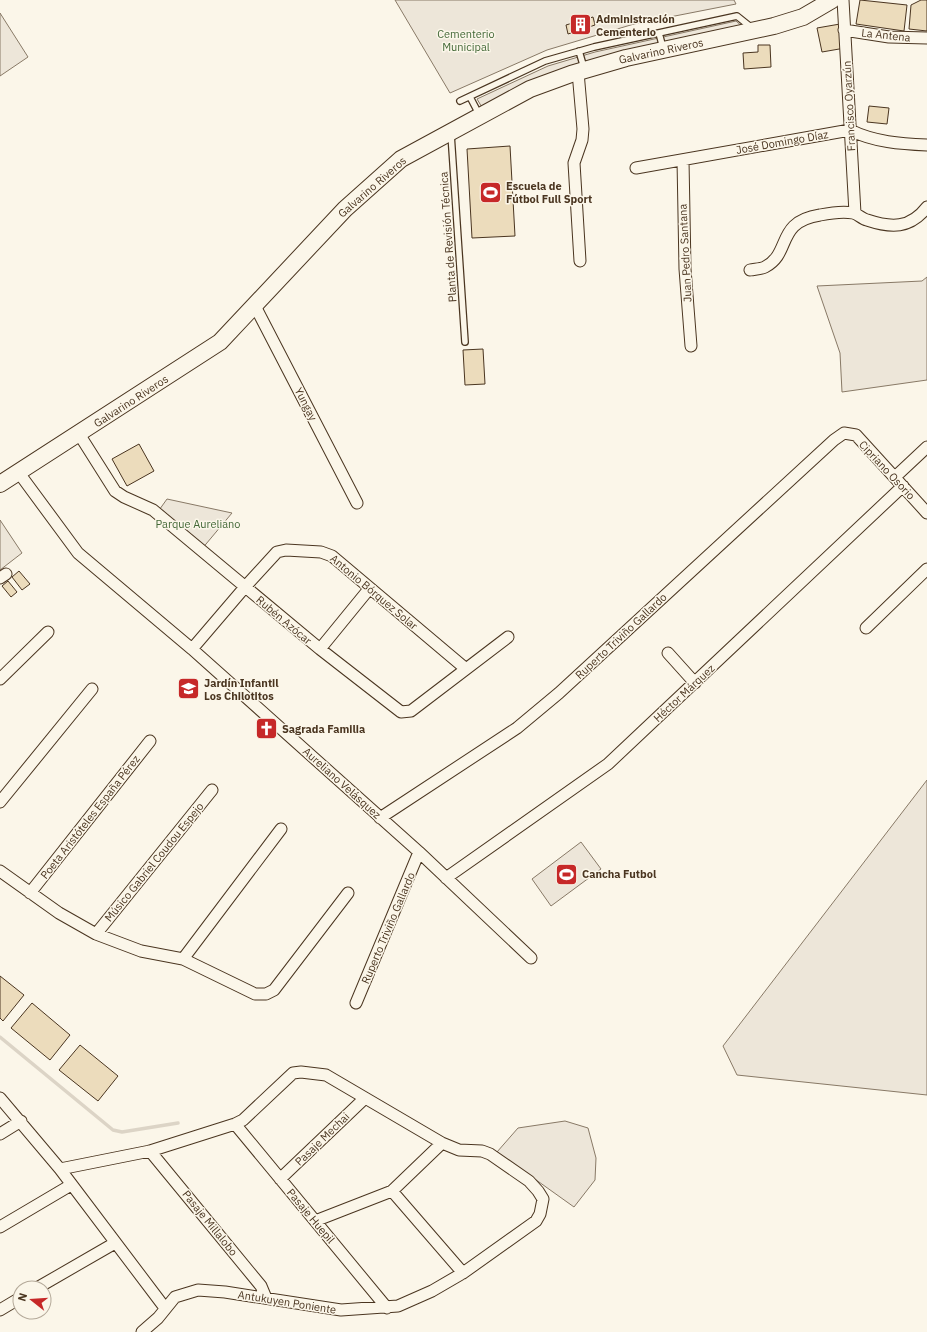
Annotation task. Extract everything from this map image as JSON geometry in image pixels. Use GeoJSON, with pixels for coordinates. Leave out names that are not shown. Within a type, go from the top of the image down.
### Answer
{"type":"FeatureCollection","features":[{"type":"Feature","properties":{"kind":"street","name":"Galvarino Riveros"},"geometry":{"type":"LineString","coordinates":[[0,484],[80,434],[220,342],[345,209],[401,159],[530,89],[581,71],[626,58],[756,31],[803,17],[832,0]]}},
{"type":"Feature","properties":{"kind":"street","name":"Francisco Oyarzún"},"geometry":{"type":"LineString","coordinates":[[843,0],[855,213]]}},
{"type":"Feature","properties":{"kind":"street","name":"La Antena"},"geometry":{"type":"LineString","coordinates":[[844,30],[889,37],[927,38]]}},
{"type":"Feature","properties":{"kind":"street"},"geometry":{"type":"LineString","coordinates":[[580,260],[574,164],[582,140],[583,129],[581,71]]}},
{"type":"Feature","properties":{"kind":"street"},"geometry":{"type":"LineString","coordinates":[[850,130],[863,137],[927,145]]}},
{"type":"Feature","properties":{"kind":"street","name":"José Domingo Díaz"},"geometry":{"type":"LineString","coordinates":[[636,168],[850,130]]}},
{"type":"Feature","properties":{"kind":"street","name":"Juan Pedro Santana"},"geometry":{"type":"LineString","coordinates":[[683,160],[685,269],[691,346]]}},
{"type":"Feature","properties":{"kind":"street"},"geometry":{"type":"LineString","coordinates":[[750,270],[764,267],[774,261],[791,228],[798,221],[818,215],[838,212],[855,213],[865,220],[890,226],[911,222],[927,207]]}},
{"type":"Feature","properties":{"kind":"street","name":"Yungay"},"geometry":{"type":"LineString","coordinates":[[255,306],[357,503]]}},
{"type":"Feature","properties":{"kind":"street","name":"Cipriano Osorio"},"geometry":{"type":"LineString","coordinates":[[844,433],[856,435],[927,513]]}},
{"type":"Feature","properties":{"kind":"street","name":"Ruperto Triviño Gallardo"},"geometry":{"type":"LineString","coordinates":[[380,818],[517,728],[559,694],[828,445],[844,433]]}},
{"type":"Feature","properties":{"kind":"street","name":"Rubén Azócar"},"geometry":{"type":"LineString","coordinates":[[80,434],[115,491],[124,497],[153,510],[320,650],[401,712],[412,711],[508,637]]}},
{"type":"Feature","properties":{"kind":"street"},"geometry":{"type":"LineString","coordinates":[[895,477],[927,447]]}},
{"type":"Feature","properties":{"kind":"street","name":"Aureliano Velásquez"},"geometry":{"type":"LineString","coordinates":[[19,473],[78,553],[192,649],[419,852],[530,958]]}},
{"type":"Feature","properties":{"kind":"street","name":"Héctor Márquez"},"geometry":{"type":"LineString","coordinates":[[446,878],[608,764],[903,486]]}},
{"type":"Feature","properties":{"kind":"street","name":"Antonio Bórquez Solar"},"geometry":{"type":"LineString","coordinates":[[192,649],[277,552],[286,550],[321,552],[332,556],[369,589],[466,669]]}},
{"type":"Feature","properties":{"kind":"street"},"geometry":{"type":"LineString","coordinates":[[866,628],[927,569]]}},
{"type":"Feature","properties":{"kind":"street"},"geometry":{"type":"LineString","coordinates":[[320,650],[369,589]]}},
{"type":"Feature","properties":{"kind":"street"},"geometry":{"type":"LineString","coordinates":[[0,679],[48,632]]}},
{"type":"Feature","properties":{"kind":"street"},"geometry":{"type":"LineString","coordinates":[[668,653],[695,683]]}},
{"type":"Feature","properties":{"kind":"street"},"geometry":{"type":"LineString","coordinates":[[0,802],[92,689]]}},
{"type":"Feature","properties":{"kind":"street","name":"Poeta Aristóteles España Pérez"},"geometry":{"type":"LineString","coordinates":[[30,893],[150,740]]}},
{"type":"Feature","properties":{"kind":"street","name":"Músico Gabriel Coudou Espejo"},"geometry":{"type":"LineString","coordinates":[[96,934],[212,790]]}},
{"type":"Feature","properties":{"kind":"street"},"geometry":{"type":"LineString","coordinates":[[183,959],[281,829]]}},
{"type":"Feature","properties":{"kind":"street","name":"Ruperto Triviño Gallardo"},"geometry":{"type":"LineString","coordinates":[[356,1003],[419,852]]}},
{"type":"Feature","properties":{"kind":"street"},"geometry":{"type":"LineString","coordinates":[[0,871],[59,913],[96,934],[141,951],[183,959],[255,994],[274,990],[348,893]]}},
{"type":"Feature","properties":{"kind":"street"},"geometry":{"type":"LineString","coordinates":[[60,1169],[150,1151],[235,1124],[243,1120],[293,1074],[301,1072],[326,1075],[442,1143],[392,1191],[315,1221]]}},
{"type":"Feature","properties":{"kind":"street"},"geometry":{"type":"LineString","coordinates":[[0,1098],[60,1169],[165,1308]]}},
{"type":"Feature","properties":{"kind":"street","name":"Pasaje Mechai"},"geometry":{"type":"LineString","coordinates":[[280,1179],[364,1098]]}},
{"type":"Feature","properties":{"kind":"street"},"geometry":{"type":"LineString","coordinates":[[0,1134],[21,1121]]}},
{"type":"Feature","properties":{"kind":"street","name":"Pasaje Huepil"},"geometry":{"type":"LineString","coordinates":[[235,1124],[386,1308]]}},
{"type":"Feature","properties":{"kind":"street","name":"Antukuyen Poniente"},"geometry":{"type":"LineString","coordinates":[[142,1332],[175,1297],[198,1290],[266,1298],[341,1310],[386,1308],[415,1299],[463,1273],[536,1221],[540,1214],[543,1200],[538,1191],[529,1181],[490,1154],[482,1151],[459,1150],[442,1143]]}},
{"type":"Feature","properties":{"kind":"street","name":"Pasaje Millalobo"},"geometry":{"type":"LineString","coordinates":[[150,1151],[261,1286],[266,1298]]}},
{"type":"Feature","properties":{"kind":"street"},"geometry":{"type":"LineString","coordinates":[[0,1228],[71,1185]]}},
{"type":"Feature","properties":{"kind":"street"},"geometry":{"type":"LineString","coordinates":[[392,1191],[463,1273]]}},
{"type":"Feature","properties":{"kind":"street"},"geometry":{"type":"LineString","coordinates":[[51,1280],[115,1243]]}},
{"type":"Feature","properties":{"kind":"street"},"geometry":{"type":"LineString","coordinates":[[0,1310],[12,1303]]}},
{"type":"Feature","properties":{"kind":"lane"},"geometry":{"type":"LineString","coordinates":[[460,101],[546,61],[579,51],[737,16],[756,31]]}},
{"type":"Feature","properties":{"kind":"lane"},"geometry":{"type":"LineString","coordinates":[[659,33],[663,51]]}},
{"type":"Feature","properties":{"kind":"lane"},"geometry":{"type":"LineString","coordinates":[[579,51],[581,71]]}},
{"type":"Feature","properties":{"kind":"lane"},"geometry":{"type":"LineString","coordinates":[[470,96],[480,116]]}},
{"type":"Feature","properties":{"kind":"lane","name":"Planta de Revisión Técnica"},"geometry":{"type":"LineString","coordinates":[[451,132],[464,342]]}},
{"type":"Feature","properties":{"kind":"green space","name":"Cementerio Municipal"},"geometry":{"type":"Polygon","coordinates":[[[395,0],[734,0],[736,4],[634,24],[547,50],[450,93],[395,0]]]}},
{"type":"Feature","properties":{"kind":"green space"},"geometry":{"type":"Polygon","coordinates":[[[0,13],[28,57],[0,76],[0,13]]]}},
{"type":"Feature","properties":{"kind":"green space"},"geometry":{"type":"Polygon","coordinates":[[[736,21],[744,28],[483,109],[477,99],[548,66],[595,52],[736,21]]]}},
{"type":"Feature","properties":{"kind":"green space"},"geometry":{"type":"Polygon","coordinates":[[[927,277],[927,380],[842,392],[840,353],[817,286],[922,281],[927,277]]]}},
{"type":"Feature","properties":{"kind":"green space","name":"Parque Aureliano"},"geometry":{"type":"Polygon","coordinates":[[[167,499],[232,513],[201,550],[157,513],[167,499]]]}},
{"type":"Feature","properties":{"kind":"green space"},"geometry":{"type":"Polygon","coordinates":[[[0,520],[22,553],[0,570],[0,520]]]}},
{"type":"Feature","properties":{"kind":"green space"},"geometry":{"type":"Polygon","coordinates":[[[927,780],[927,1095],[737,1075],[723,1046],[927,780]]]}},
{"type":"Feature","properties":{"kind":"green space","name":"Cancha Futbol"},"geometry":{"type":"Polygon","coordinates":[[[581,842],[601,869],[551,906],[532,879],[581,842]]]}},
{"type":"Feature","properties":{"kind":"green space"},"geometry":{"type":"Polygon","coordinates":[[[565,1121],[588,1128],[596,1158],[595,1180],[574,1207],[497,1152],[518,1128],[565,1121]]]}},
{"type":"Feature","properties":{"kind":"building"},"geometry":{"type":"Polygon","coordinates":[[[860,0],[907,5],[904,31],[856,24],[860,0]]]}},
{"type":"Feature","properties":{"kind":"building"},"geometry":{"type":"Polygon","coordinates":[[[921,0],[927,0],[927,31],[909,29],[911,5],[921,0]]]}},
{"type":"Feature","properties":{"kind":"building","name":"Administración Cementerio"},"geometry":{"type":"Polygon","coordinates":[[[593,17],[595,25],[568,34],[566,25],[593,17]]]}},
{"type":"Feature","properties":{"kind":"building"},"geometry":{"type":"Polygon","coordinates":[[[840,24],[845,48],[822,52],[817,28],[840,24]]]}},
{"type":"Feature","properties":{"kind":"building"},"geometry":{"type":"Polygon","coordinates":[[[758,45],[770,45],[771,67],[744,69],[743,53],[758,52],[758,45]]]}},
{"type":"Feature","properties":{"kind":"building"},"geometry":{"type":"Polygon","coordinates":[[[869,106],[889,108],[887,124],[867,122],[869,106]]]}},
{"type":"Feature","properties":{"kind":"building","name":"Escuela de Fútbol Full Sport"},"geometry":{"type":"Polygon","coordinates":[[[510,146],[515,236],[472,238],[467,149],[510,146]]]}},
{"type":"Feature","properties":{"kind":"building"},"geometry":{"type":"Polygon","coordinates":[[[483,349],[485,384],[465,385],[463,350],[483,349]]]}},
{"type":"Feature","properties":{"kind":"building"},"geometry":{"type":"Polygon","coordinates":[[[139,444],[154,471],[127,486],[112,459],[139,444]]]}},
{"type":"Feature","properties":{"kind":"building"},"geometry":{"type":"Polygon","coordinates":[[[19,571],[30,584],[22,590],[12,577],[19,571]]]}},
{"type":"Feature","properties":{"kind":"building"},"geometry":{"type":"Polygon","coordinates":[[[8,581],[17,592],[11,597],[2,586],[8,581]]]}},
{"type":"Feature","properties":{"kind":"building"},"geometry":{"type":"Polygon","coordinates":[[[0,976],[24,995],[3,1021],[0,1018],[0,976]]]}},
{"type":"Feature","properties":{"kind":"building"},"geometry":{"type":"Polygon","coordinates":[[[32,1003],[70,1035],[50,1060],[11,1028],[32,1003]]]}},
{"type":"Feature","properties":{"kind":"building"},"geometry":{"type":"Polygon","coordinates":[[[80,1045],[118,1076],[98,1101],[59,1070],[80,1045]]]}},
{"type":"Feature","properties":{"kind":"waterway"},"geometry":{"type":"LineString","coordinates":[[0,1037],[113,1130],[122,1132],[178,1123]]}},
{"type":"Feature","properties":{"kind":"place","name":"Administración Cementerio"},"geometry":{"type":"Point","coordinates":[580,25]}},
{"type":"Feature","properties":{"kind":"place","name":"Escuela de Fútbol Full Sport"},"geometry":{"type":"Point","coordinates":[491,192]}},
{"type":"Feature","properties":{"kind":"place","name":"Jardín Infantil Los Chilotitos"},"geometry":{"type":"Point","coordinates":[188,689]}},
{"type":"Feature","properties":{"kind":"place","name":"Sagrada Familia"},"geometry":{"type":"Point","coordinates":[267,729]}},
{"type":"Feature","properties":{"kind":"place","name":"Cancha Futbol"},"geometry":{"type":"Point","coordinates":[566,874]}}]}
